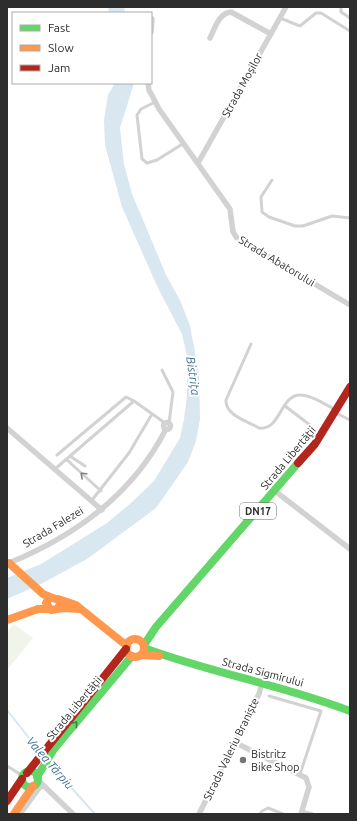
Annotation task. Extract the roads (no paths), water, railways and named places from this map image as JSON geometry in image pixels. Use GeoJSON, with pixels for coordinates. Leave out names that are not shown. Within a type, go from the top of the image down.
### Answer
{"type":"FeatureCollection","features":[{"type":"Feature","properties":{"kind":"main road","name":"Strada Libertății"},"geometry":{"type":"LineString","coordinates":[[24,776],[35,761],[48,752],[140,651],[156,627],[315,444],[350,387]]}},
{"type":"Feature","properties":{"kind":"main road"},"geometry":{"type":"LineString","coordinates":[[10,565],[49,600],[81,609],[140,651]]}},
{"type":"Feature","properties":{"kind":"main road"},"geometry":{"type":"LineString","coordinates":[[7,620],[38,609],[49,600]]}},
{"type":"Feature","properties":{"kind":"main road","name":"Strada Libertății"},"geometry":{"type":"LineString","coordinates":[[37,782],[48,752],[128,643],[156,627]]}},
{"type":"Feature","properties":{"kind":"main road"},"geometry":{"type":"LineString","coordinates":[[128,643],[140,651]]}},
{"type":"Feature","properties":{"kind":"main road","name":"Strada Sigmirului"},"geometry":{"type":"LineString","coordinates":[[140,651],[168,657],[316,698],[350,711]]}},
{"type":"Feature","properties":{"kind":"main road"},"geometry":{"type":"LineString","coordinates":[[33,773],[37,782],[26,786],[24,776],[33,773]]}},
{"type":"Feature","properties":{"kind":"main road","name":"DN17"},"geometry":{"type":"LineString","coordinates":[[7,801],[24,776]]}},
{"type":"Feature","properties":{"kind":"main road","name":"DN17"},"geometry":{"type":"LineString","coordinates":[[20,814],[37,782]]}},
{"type":"Feature","properties":{"kind":"street","name":"Strada Moșilor"},"geometry":{"type":"LineString","coordinates":[[198,163],[286,7]]}},
{"type":"Feature","properties":{"kind":"street"},"geometry":{"type":"LineString","coordinates":[[210,38],[220,17],[231,12],[271,34]]}},
{"type":"Feature","properties":{"kind":"street","name":"Strada Abatorului"},"geometry":{"type":"LineString","coordinates":[[148,84],[155,102],[230,209],[233,232],[237,238],[350,305]]}},
{"type":"Feature","properties":{"kind":"street","name":"Strada Falezei"},"geometry":{"type":"LineString","coordinates":[[10,565],[59,538],[102,510],[139,473],[154,451],[166,425]]}},
{"type":"Feature","properties":{"kind":"street"},"geometry":{"type":"LineString","coordinates":[[7,428],[102,510]]}},
{"type":"Feature","properties":{"kind":"street"},"geometry":{"type":"LineString","coordinates":[[275,491],[350,549]]}},
{"type":"Feature","properties":{"kind":"street","name":"Strada Valeriu Braniște"},"geometry":{"type":"LineString","coordinates":[[199,814],[258,694],[265,684]]}},
{"type":"Feature","properties":{"kind":"street"},"geometry":{"type":"LineString","coordinates":[[234,742],[300,774],[308,781],[309,787],[302,813]]}},
{"type":"Feature","properties":{"kind":"street"},"geometry":{"type":"LineString","coordinates":[[37,782],[73,814]]}},
{"type":"Feature","properties":{"kind":"lane"},"geometry":{"type":"LineString","coordinates":[[342,7],[341,12],[350,18]]}},
{"type":"Feature","properties":{"kind":"lane"},"geometry":{"type":"LineString","coordinates":[[280,18],[300,26],[316,13],[321,13],[350,31]]}},
{"type":"Feature","properties":{"kind":"lane"},"geometry":{"type":"LineString","coordinates":[[155,102],[141,109],[137,115],[142,159],[147,163],[157,160],[184,143]]}},
{"type":"Feature","properties":{"kind":"lane"},"geometry":{"type":"LineString","coordinates":[[272,180],[262,197],[262,212],[269,217],[295,226],[303,226],[332,216],[350,218]]}},
{"type":"Feature","properties":{"kind":"lane"},"geometry":{"type":"LineString","coordinates":[[252,344],[226,400],[228,409],[258,428],[263,428],[271,425],[290,398],[302,394],[350,420]]}},
{"type":"Feature","properties":{"kind":"lane"},"geometry":{"type":"LineString","coordinates":[[56,455],[126,397],[134,401],[166,425],[173,392],[162,370]]}},
{"type":"Feature","properties":{"kind":"lane"},"geometry":{"type":"LineString","coordinates":[[55,469],[134,401]]}},
{"type":"Feature","properties":{"kind":"lane"},"geometry":{"type":"LineString","coordinates":[[285,406],[310,424]]}},
{"type":"Feature","properties":{"kind":"lane"},"geometry":{"type":"LineString","coordinates":[[92,500],[101,491],[128,453],[152,414]]}},
{"type":"Feature","properties":{"kind":"lane"},"geometry":{"type":"LineString","coordinates":[[70,456],[85,466]]}},
{"type":"Feature","properties":{"kind":"lane"},"geometry":{"type":"LineString","coordinates":[[66,460],[101,491]]}},
{"type":"Feature","properties":{"kind":"lane","name":"Strada Sigmirului"},"geometry":{"type":"LineString","coordinates":[[269,696],[321,711],[300,774]]}},
{"type":"Feature","properties":{"kind":"lane"},"geometry":{"type":"LineString","coordinates":[[7,766],[24,776]]}},
{"type":"Feature","properties":{"kind":"lane"},"geometry":{"type":"LineString","coordinates":[[260,814],[268,808],[283,814]]}},
{"type":"Feature","properties":{"kind":"lane"},"geometry":{"type":"LineString","coordinates":[[302,813],[313,814]]}},
{"type":"Feature","properties":{"kind":"water"},"geometry":{"type":"Polygon","coordinates":[[[108,7],[124,7],[125,12],[109,12],[108,7]]]}},
{"type":"Feature","properties":{"kind":"water","name":"Bistrița"},"geometry":{"type":"Polygon","coordinates":[[[114,84],[134,84],[120,128],[124,164],[132,194],[166,275],[180,300],[190,326],[199,373],[200,419],[196,441],[188,462],[156,508],[87,559],[41,584],[7,599],[7,578],[41,564],[107,523],[154,481],[180,438],[184,419],[187,395],[187,356],[182,334],[158,288],[122,207],[105,145],[104,120],[108,95],[114,84]]]}},
{"type":"Feature","properties":{"kind":"waterway","name":"Valea Tărpiu"},"geometry":{"type":"LineString","coordinates":[[7,710],[40,752]]}},
{"type":"Feature","properties":{"kind":"waterway","name":"Valea Tărpiu"},"geometry":{"type":"LineString","coordinates":[[49,763],[95,814]]}},
{"type":"Feature","properties":{"kind":"place","name":"Bistritz Bike Shop"},"geometry":{"type":"Point","coordinates":[243,760]}}]}
